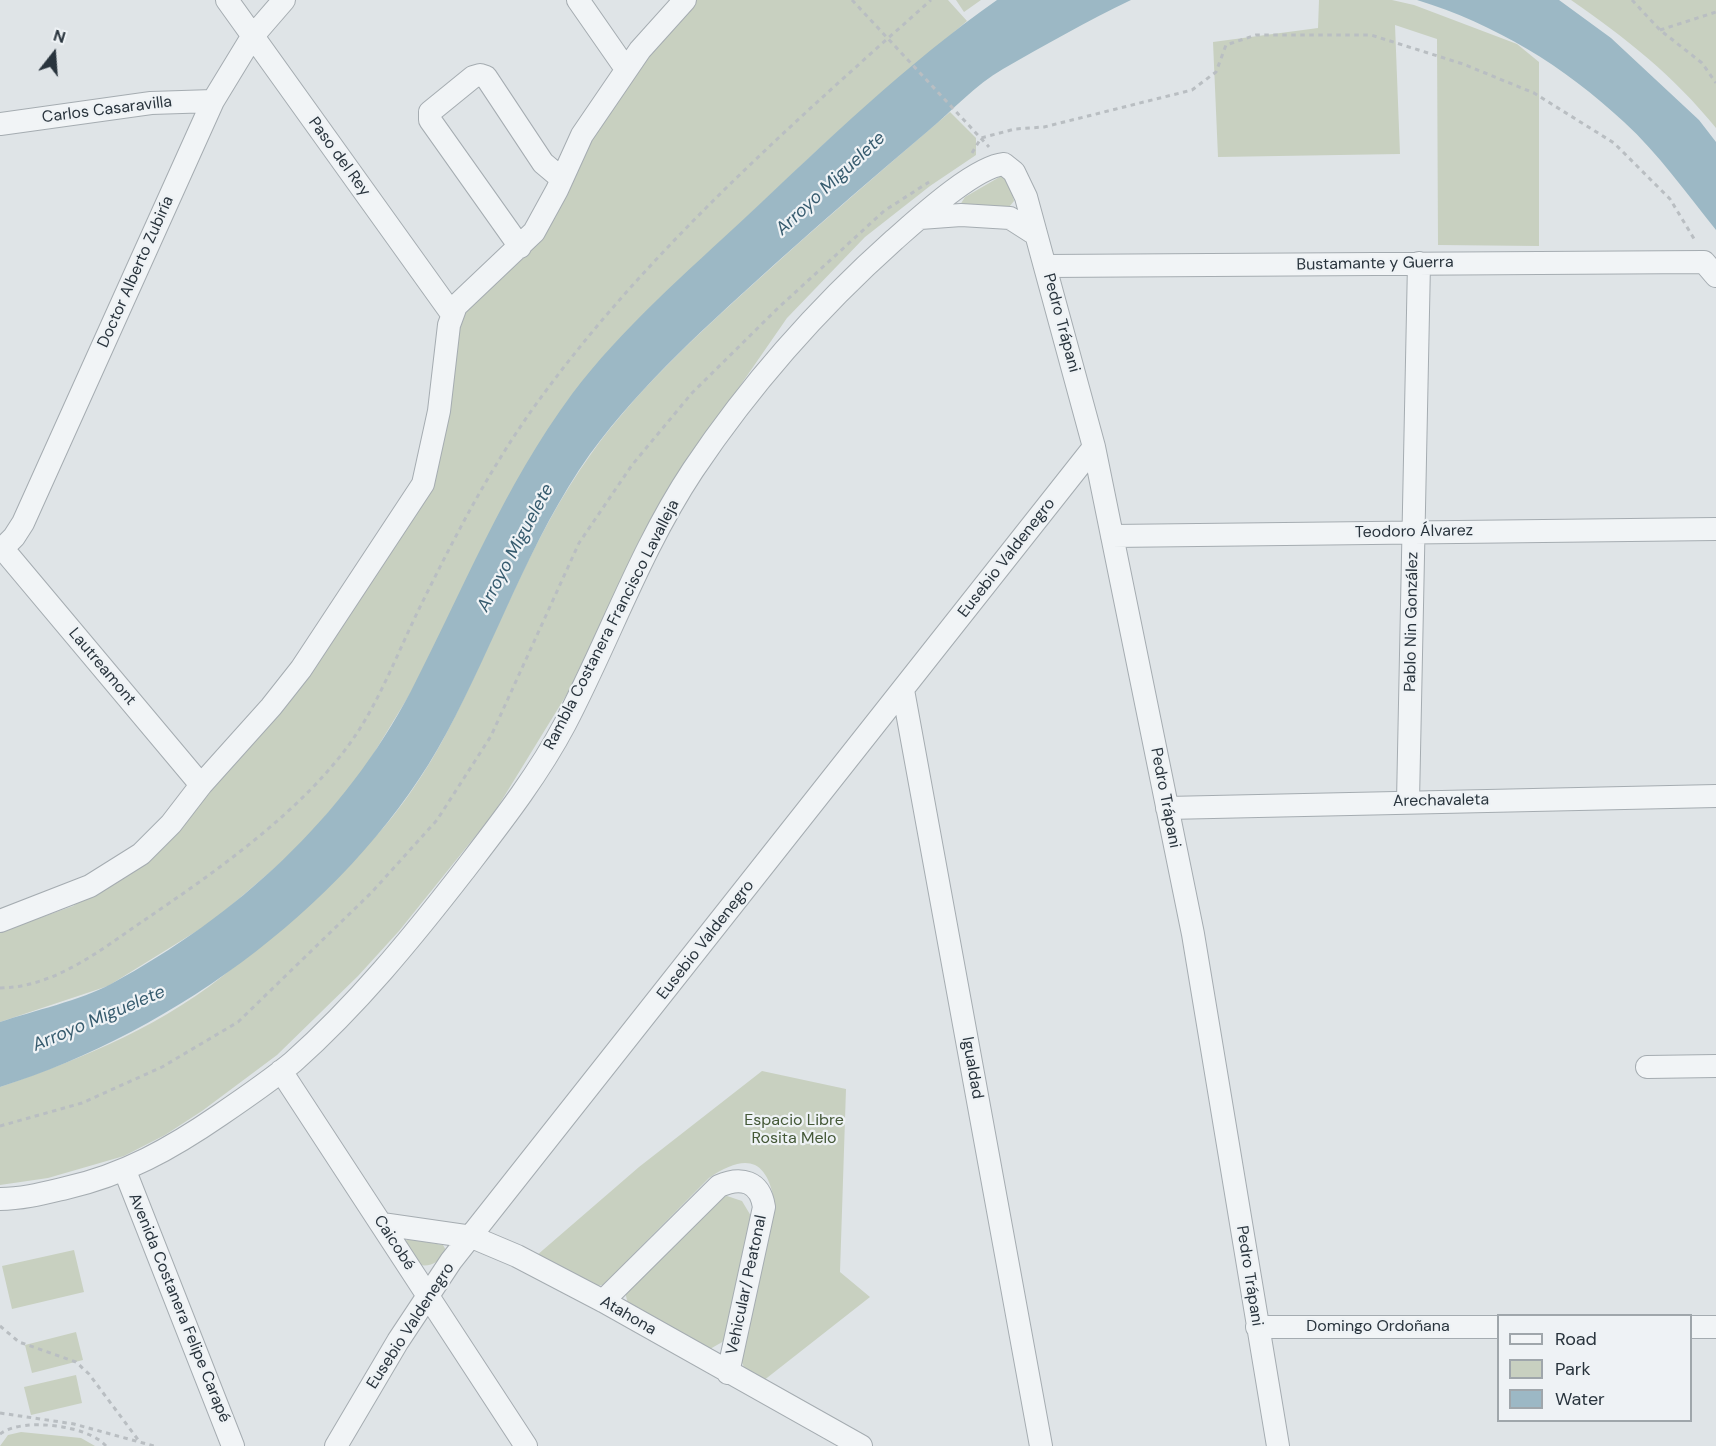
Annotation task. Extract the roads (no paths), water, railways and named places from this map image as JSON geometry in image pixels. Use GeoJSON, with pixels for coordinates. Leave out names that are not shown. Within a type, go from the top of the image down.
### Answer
{"type":"FeatureCollection","features":[{"type":"Feature","properties":{"kind":"street","name":"Paso del Rey"},"geometry":{"type":"LineString","coordinates":[[227,0],[452,314]]}},
{"type":"Feature","properties":{"kind":"street","name":"Doctor Alberto Zubiría"},"geometry":{"type":"LineString","coordinates":[[1,550],[23,523],[213,101],[252,37],[284,0]]}},
{"type":"Feature","properties":{"kind":"street"},"geometry":{"type":"LineString","coordinates":[[578,0],[626,69]]}},
{"type":"Feature","properties":{"kind":"street"},"geometry":{"type":"LineString","coordinates":[[0,921],[90,886],[141,854],[171,824],[201,784],[271,707],[301,669],[423,484],[439,411],[452,314],[466,295],[520,247],[542,218],[582,135],[626,69],[685,0]]}},
{"type":"Feature","properties":{"kind":"street"},"geometry":{"type":"LineString","coordinates":[[520,247],[430,120],[430,112],[473,77],[480,75],[486,77],[543,163],[562,179]]}},
{"type":"Feature","properties":{"kind":"street","name":"Carlos Casaravilla"},"geometry":{"type":"LineString","coordinates":[[0,124],[151,103],[213,101]]}},
{"type":"Feature","properties":{"kind":"street","name":"Rambla Costanera Francisco Lavalleja"},"geometry":{"type":"LineString","coordinates":[[0,1199],[48,1193],[125,1171],[181,1142],[281,1071],[371,984],[403,950],[509,813],[564,727],[662,520],[725,425],[795,338],[846,283],[919,218],[985,169],[1004,164]]}},
{"type":"Feature","properties":{"kind":"street","name":"Pedro Trápani"},"geometry":{"type":"LineString","coordinates":[[1004,164],[1022,183],[1095,447],[1193,934],[1278,1446]]}},
{"type":"Feature","properties":{"kind":"street"},"geometry":{"type":"LineString","coordinates":[[919,218],[961,215],[1010,218],[1035,234]]}},
{"type":"Feature","properties":{"kind":"street","name":"Bustamante y Guerra"},"geometry":{"type":"LineString","coordinates":[[1046,266],[1419,263],[1710,269]]}},
{"type":"Feature","properties":{"kind":"street","name":"Pablo Nin González"},"geometry":{"type":"LineString","coordinates":[[1408,801],[1419,263]]}},
{"type":"Feature","properties":{"kind":"street","name":"Eusebio Valdenegro"},"geometry":{"type":"LineString","coordinates":[[336,1446],[398,1341],[451,1261],[1095,447]]}},
{"type":"Feature","properties":{"kind":"street","name":"Teodoro Álvarez"},"geometry":{"type":"LineString","coordinates":[[1112,536],[1716,529]]}},
{"type":"Feature","properties":{"kind":"street","name":"Lautreamont"},"geometry":{"type":"LineString","coordinates":[[1,550],[201,784]]}},
{"type":"Feature","properties":{"kind":"street","name":"Igualdad"},"geometry":{"type":"LineString","coordinates":[[903,690],[1041,1446]]}},
{"type":"Feature","properties":{"kind":"street","name":"Arechavaleta"},"geometry":{"type":"LineString","coordinates":[[1167,807],[1716,796]]}},
{"type":"Feature","properties":{"kind":"street"},"geometry":{"type":"LineString","coordinates":[[1647,1067],[1716,1066]]}},
{"type":"Feature","properties":{"kind":"street","name":"Caicobé"},"geometry":{"type":"LineString","coordinates":[[281,1071],[526,1446]]}},
{"type":"Feature","properties":{"kind":"street","name":"Avenida Costanera Felipe Carapé"},"geometry":{"type":"LineString","coordinates":[[125,1171],[233,1446]]}},
{"type":"Feature","properties":{"kind":"street","name":"Vehicular/ Peatonal"},"geometry":{"type":"LineString","coordinates":[[603,1301],[719,1186],[739,1180],[756,1186],[764,1207],[728,1373]]}},
{"type":"Feature","properties":{"kind":"street","name":"Atahona"},"geometry":{"type":"LineString","coordinates":[[382,1224],[472,1237],[517,1256],[603,1301],[861,1446]]}},
{"type":"Feature","properties":{"kind":"street","name":"Domingo Ordoñana"},"geometry":{"type":"LineString","coordinates":[[1257,1327],[1497,1327]]}},
{"type":"Feature","properties":{"kind":"street"},"geometry":{"type":"LineString","coordinates":[[1692,1327],[1716,1327]]}},
{"type":"Feature","properties":{"kind":"water","name":"Arroyo Miguelete"},"geometry":{"type":"Polygon","coordinates":[[[997,0],[1131,0],[1050,42],[983,82],[751,285],[678,354],[632,402],[590,454],[568,487],[531,556],[446,734],[409,794],[364,851],[313,903],[256,951],[195,994],[132,1032],[66,1063],[0,1087],[0,1022],[99,990],[157,957],[244,895],[320,822],[354,781],[384,737],[411,691],[525,465],[572,394],[591,370],[656,301],[838,131],[899,76],[997,0]]]}},
{"type":"Feature","properties":{"kind":"water"},"geometry":{"type":"Polygon","coordinates":[[[1417,0],[1559,0],[1611,38],[1699,120],[1716,142],[1716,230],[1649,147],[1624,122],[1577,83],[1553,65],[1501,34],[1474,21],[1417,0]]]}},
{"type":"Feature","properties":{"kind":"park label","name":"Espacio Libre Rosita Melo"},"geometry":{"type":"Point","coordinates":[794,1130]}}]}
